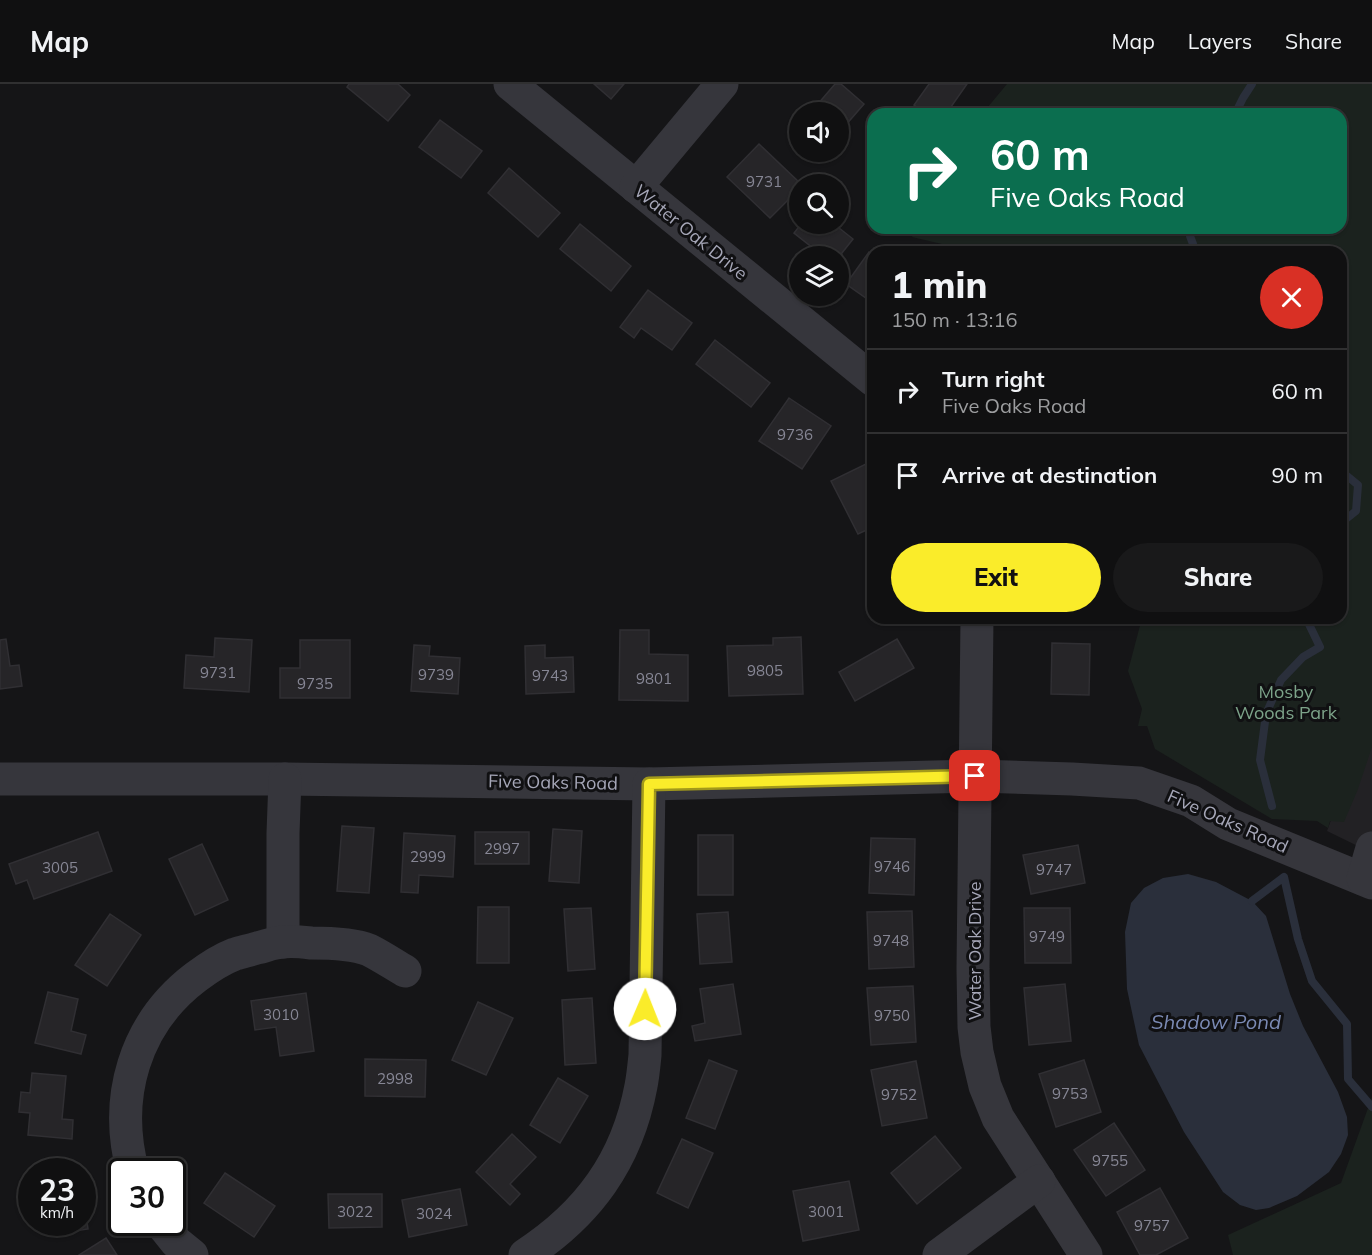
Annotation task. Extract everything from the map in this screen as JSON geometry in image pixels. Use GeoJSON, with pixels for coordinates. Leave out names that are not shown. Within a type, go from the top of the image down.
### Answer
{"type":"FeatureCollection","features":[{"type":"Feature","properties":{"kind":"street","name":"Water Oak Drive"},"geometry":{"type":"LineString","coordinates":[[510,84],[867,375]]}},
{"type":"Feature","properties":{"kind":"street"},"geometry":{"type":"LineString","coordinates":[[636,187],[722,84]]}},
{"type":"Feature","properties":{"kind":"street","name":"Water Oak Drive"},"geometry":{"type":"LineString","coordinates":[[977,624],[973,969],[977,1052],[985,1086],[998,1118],[1086,1255]]}},
{"type":"Feature","properties":{"kind":"street","name":"Five Oaks Road"},"geometry":{"type":"LineString","coordinates":[[0,779],[285,779],[649,784],[975,776],[1139,783],[1191,801],[1228,824],[1367,881]]}},
{"type":"Feature","properties":{"kind":"street"},"geometry":{"type":"LineString","coordinates":[[284,942],[285,779]]}},
{"type":"Feature","properties":{"kind":"street"},"geometry":{"type":"LineString","coordinates":[[525,1255],[564,1227],[599,1188],[613,1167],[624,1143],[642,1085],[645,1054],[649,784]]}},
{"type":"Feature","properties":{"kind":"street"},"geometry":{"type":"LineString","coordinates":[[1367,881],[1372,848]]}},
{"type":"Feature","properties":{"kind":"street"},"geometry":{"type":"LineString","coordinates":[[129,1158],[125,1132],[127,1095],[133,1066],[142,1042],[169,1002],[184,986],[206,970],[234,954],[284,942],[334,944],[368,950],[405,971]]}},
{"type":"Feature","properties":{"kind":"street"},"geometry":{"type":"LineString","coordinates":[[939,1255],[1039,1181]]}},
{"type":"Feature","properties":{"kind":"street"},"geometry":{"type":"LineString","coordinates":[[171,1236],[192,1255]]}},
{"type":"Feature","properties":{"kind":"shaded area"},"geometry":{"type":"Polygon","coordinates":[[[1372,708],[1372,853],[1327,831],[1372,708]]]}},
{"type":"Feature","properties":{"kind":"green space","name":"Mosby Woods Park"},"geometry":{"type":"Polygon","coordinates":[[[1007,84],[1372,84],[1372,747],[1344,822],[1330,821],[1328,828],[1317,821],[1272,819],[1155,749],[1147,726],[1138,726],[1142,709],[1128,671],[1140,624],[1347,624],[1347,246],[950,246],[912,237],[913,234],[1347,234],[1347,108],[987,108],[1007,84]]]}},
{"type":"Feature","properties":{"kind":"green space"},"geometry":{"type":"Polygon","coordinates":[[[1372,1097],[1372,1255],[1233,1255],[1228,1235],[1341,1183],[1372,1097]]]}},
{"type":"Feature","properties":{"kind":"water","name":"Shadow Pond"},"geometry":{"type":"Polygon","coordinates":[[[1188,874],[1216,882],[1252,901],[1266,916],[1290,994],[1303,1026],[1338,1092],[1347,1117],[1348,1135],[1341,1154],[1329,1172],[1297,1196],[1269,1208],[1256,1210],[1240,1205],[1223,1192],[1184,1132],[1139,1045],[1127,989],[1125,932],[1131,903],[1144,888],[1163,878],[1188,874]]]}},
{"type":"Feature","properties":{"kind":"building"},"geometry":{"type":"Polygon","coordinates":[[[349,84],[398,84],[410,95],[388,121],[347,87],[349,84]]]}},
{"type":"Feature","properties":{"kind":"building"},"geometry":{"type":"Polygon","coordinates":[[[594,84],[624,84],[611,99],[594,84]]]}},
{"type":"Feature","properties":{"kind":"building"},"geometry":{"type":"Polygon","coordinates":[[[835,84],[841,84],[864,104],[849,121],[849,102],[820,102],[835,84]]]}},
{"type":"Feature","properties":{"kind":"building"},"geometry":{"type":"Polygon","coordinates":[[[929,84],[967,84],[950,108],[918,108],[914,105],[929,84]]]}},
{"type":"Feature","properties":{"kind":"building"},"geometry":{"type":"Polygon","coordinates":[[[440,120],[482,151],[461,178],[419,147],[440,120]]]}},
{"type":"Feature","properties":{"kind":"building"},"geometry":{"type":"Polygon","coordinates":[[[759,144],[790,174],[789,199],[770,218],[727,177],[759,144]]]}},
{"type":"Feature","properties":{"kind":"building"},"geometry":{"type":"Polygon","coordinates":[[[509,168],[560,213],[538,237],[488,193],[509,168]]]}},
{"type":"Feature","properties":{"kind":"building"},"geometry":{"type":"Polygon","coordinates":[[[580,224],[631,266],[611,291],[560,249],[580,224]]]}},
{"type":"Feature","properties":{"kind":"building"},"geometry":{"type":"Polygon","coordinates":[[[795,234],[847,234],[853,239],[847,246],[810,246],[795,234]]]}},
{"type":"Feature","properties":{"kind":"building"},"geometry":{"type":"Polygon","coordinates":[[[867,255],[867,299],[849,286],[849,280],[867,255]]]}},
{"type":"Feature","properties":{"kind":"building"},"geometry":{"type":"Polygon","coordinates":[[[648,290],[692,323],[672,350],[641,328],[634,338],[620,327],[648,290]]]}},
{"type":"Feature","properties":{"kind":"building"},"geometry":{"type":"Polygon","coordinates":[[[715,340],[770,383],[751,407],[696,364],[715,340]]]}},
{"type":"Feature","properties":{"kind":"building"},"geometry":{"type":"Polygon","coordinates":[[[789,398],[831,426],[802,469],[759,441],[789,398]]]}},
{"type":"Feature","properties":{"kind":"building"},"geometry":{"type":"Polygon","coordinates":[[[867,463],[867,530],[858,534],[831,481],[867,463]]]}},
{"type":"Feature","properties":{"kind":"building"},"geometry":{"type":"Polygon","coordinates":[[[620,630],[649,630],[649,654],[688,655],[688,701],[619,700],[620,630]]]}},
{"type":"Feature","properties":{"kind":"building"},"geometry":{"type":"Polygon","coordinates":[[[801,637],[803,694],[729,696],[727,646],[773,645],[773,638],[801,637]]]}},
{"type":"Feature","properties":{"kind":"building"},"geometry":{"type":"Polygon","coordinates":[[[215,638],[252,640],[249,692],[184,688],[186,655],[214,657],[215,638]]]}},
{"type":"Feature","properties":{"kind":"building"},"geometry":{"type":"Polygon","coordinates":[[[6,639],[10,666],[19,665],[22,686],[0,689],[0,640],[6,639]]]}},
{"type":"Feature","properties":{"kind":"building"},"geometry":{"type":"Polygon","coordinates":[[[897,639],[914,668],[855,701],[839,672],[897,639]]]}},
{"type":"Feature","properties":{"kind":"building"},"geometry":{"type":"Polygon","coordinates":[[[300,640],[350,640],[350,698],[280,698],[280,668],[300,668],[300,640]]]}},
{"type":"Feature","properties":{"kind":"building"},"geometry":{"type":"Polygon","coordinates":[[[1052,643],[1090,644],[1089,695],[1051,694],[1052,643]]]}},
{"type":"Feature","properties":{"kind":"building"},"geometry":{"type":"Polygon","coordinates":[[[414,645],[430,646],[429,656],[460,658],[458,694],[411,691],[414,645]]]}},
{"type":"Feature","properties":{"kind":"building"},"geometry":{"type":"Polygon","coordinates":[[[545,645],[545,658],[573,657],[574,692],[526,694],[525,646],[545,645]]]}},
{"type":"Feature","properties":{"kind":"building"},"geometry":{"type":"Polygon","coordinates":[[[342,826],[374,828],[369,893],[337,891],[342,826]]]}},
{"type":"Feature","properties":{"kind":"building"},"geometry":{"type":"Polygon","coordinates":[[[553,829],[582,831],[579,883],[549,881],[553,829]]]}},
{"type":"Feature","properties":{"kind":"building"},"geometry":{"type":"Polygon","coordinates":[[[98,832],[112,871],[34,899],[27,880],[16,884],[9,864],[98,832]]]}},
{"type":"Feature","properties":{"kind":"building"},"geometry":{"type":"Polygon","coordinates":[[[475,832],[529,832],[529,864],[475,864],[475,832]]]}},
{"type":"Feature","properties":{"kind":"building"},"geometry":{"type":"Polygon","coordinates":[[[404,833],[455,836],[453,877],[419,875],[418,893],[401,892],[404,833]]]}},
{"type":"Feature","properties":{"kind":"building"},"geometry":{"type":"Polygon","coordinates":[[[698,835],[733,835],[733,895],[698,895],[698,835]]]}},
{"type":"Feature","properties":{"kind":"building"},"geometry":{"type":"Polygon","coordinates":[[[871,838],[915,839],[914,895],[869,893],[871,838]]]}},
{"type":"Feature","properties":{"kind":"building"},"geometry":{"type":"Polygon","coordinates":[[[202,844],[228,900],[195,915],[169,859],[202,844]]]}},
{"type":"Feature","properties":{"kind":"building"},"geometry":{"type":"Polygon","coordinates":[[[1078,845],[1085,883],[1031,894],[1023,855],[1078,845]]]}},
{"type":"Feature","properties":{"kind":"building"},"geometry":{"type":"Polygon","coordinates":[[[478,907],[509,907],[509,963],[477,963],[478,907]]]}},
{"type":"Feature","properties":{"kind":"building"},"geometry":{"type":"Polygon","coordinates":[[[591,908],[595,969],[568,971],[564,909],[591,908]]]}},
{"type":"Feature","properties":{"kind":"building"},"geometry":{"type":"Polygon","coordinates":[[[1024,908],[1070,908],[1071,963],[1025,963],[1024,908]]]}},
{"type":"Feature","properties":{"kind":"building"},"geometry":{"type":"Polygon","coordinates":[[[912,911],[914,967],[869,969],[867,912],[912,911]]]}},
{"type":"Feature","properties":{"kind":"building"},"geometry":{"type":"Polygon","coordinates":[[[728,912],[732,962],[700,964],[697,914],[728,912]]]}},
{"type":"Feature","properties":{"kind":"building"},"geometry":{"type":"Polygon","coordinates":[[[110,914],[141,935],[107,986],[75,965],[110,914]]]}},
{"type":"Feature","properties":{"kind":"building"},"geometry":{"type":"Polygon","coordinates":[[[733,984],[741,1034],[695,1041],[692,1026],[705,1023],[700,989],[733,984]]]}},
{"type":"Feature","properties":{"kind":"building"},"geometry":{"type":"Polygon","coordinates":[[[1065,984],[1071,1041],[1029,1045],[1024,988],[1065,984]]]}},
{"type":"Feature","properties":{"kind":"building"},"geometry":{"type":"Polygon","coordinates":[[[913,986],[916,1042],[871,1045],[867,988],[913,986]]]}},
{"type":"Feature","properties":{"kind":"building"},"geometry":{"type":"Polygon","coordinates":[[[48,992],[78,999],[71,1031],[86,1035],[81,1054],[35,1043],[48,992]]]}},
{"type":"Feature","properties":{"kind":"building"},"geometry":{"type":"Polygon","coordinates":[[[306,993],[314,1051],[280,1056],[276,1027],[255,1030],[251,1001],[306,993]]]}},
{"type":"Feature","properties":{"kind":"building"},"geometry":{"type":"Polygon","coordinates":[[[592,998],[596,1063],[565,1065],[562,1000],[592,998]]]}},
{"type":"Feature","properties":{"kind":"building"},"geometry":{"type":"Polygon","coordinates":[[[478,1002],[513,1018],[486,1075],[452,1060],[478,1002]]]}},
{"type":"Feature","properties":{"kind":"building"},"geometry":{"type":"Polygon","coordinates":[[[365,1059],[426,1060],[425,1097],[365,1096],[365,1059]]]}},
{"type":"Feature","properties":{"kind":"building"},"geometry":{"type":"Polygon","coordinates":[[[709,1060],[737,1071],[715,1129],[686,1118],[709,1060]]]}},
{"type":"Feature","properties":{"kind":"building"},"geometry":{"type":"Polygon","coordinates":[[[1084,1060],[1101,1112],[1056,1127],[1039,1074],[1084,1060]]]}},
{"type":"Feature","properties":{"kind":"building"},"geometry":{"type":"Polygon","coordinates":[[[916,1061],[927,1118],[882,1126],[871,1070],[916,1061]]]}},
{"type":"Feature","properties":{"kind":"building"},"geometry":{"type":"Polygon","coordinates":[[[32,1073],[66,1076],[62,1119],[73,1120],[72,1139],[28,1135],[30,1113],[19,1112],[21,1092],[30,1093],[32,1073]]]}},
{"type":"Feature","properties":{"kind":"building"},"geometry":{"type":"Polygon","coordinates":[[[558,1078],[588,1096],[560,1143],[530,1125],[558,1078]]]}},
{"type":"Feature","properties":{"kind":"building"},"geometry":{"type":"Polygon","coordinates":[[[1114,1123],[1145,1170],[1106,1196],[1074,1150],[1114,1123]]]}},
{"type":"Feature","properties":{"kind":"building"},"geometry":{"type":"Polygon","coordinates":[[[512,1134],[536,1157],[510,1184],[520,1194],[510,1205],[476,1172],[512,1134]]]}},
{"type":"Feature","properties":{"kind":"building"},"geometry":{"type":"Polygon","coordinates":[[[935,1136],[961,1168],[917,1204],[891,1173],[935,1136]]]}},
{"type":"Feature","properties":{"kind":"building"},"geometry":{"type":"Polygon","coordinates":[[[682,1139],[713,1153],[688,1208],[657,1193],[682,1139]]]}},
{"type":"Feature","properties":{"kind":"building"},"geometry":{"type":"Polygon","coordinates":[[[225,1173],[275,1206],[254,1237],[204,1203],[225,1173]]]}},
{"type":"Feature","properties":{"kind":"building"},"geometry":{"type":"Polygon","coordinates":[[[849,1181],[859,1230],[803,1241],[793,1191],[849,1181]]]}},
{"type":"Feature","properties":{"kind":"building"},"geometry":{"type":"Polygon","coordinates":[[[1160,1188],[1188,1238],[1156,1255],[1140,1255],[1117,1212],[1160,1188]]]}},
{"type":"Feature","properties":{"kind":"building"},"geometry":{"type":"Polygon","coordinates":[[[460,1189],[467,1225],[409,1237],[402,1200],[460,1189]]]}},
{"type":"Feature","properties":{"kind":"building"},"geometry":{"type":"Polygon","coordinates":[[[328,1194],[382,1194],[382,1227],[329,1228],[328,1194]]]}},
{"type":"Feature","properties":{"kind":"building"},"geometry":{"type":"Polygon","coordinates":[[[106,1238],[117,1255],[79,1255],[106,1238]]]}},
{"type":"Feature","properties":{"kind":"waterway"},"geometry":{"type":"LineString","coordinates":[[1238,108],[1252,84]]}},
{"type":"Feature","properties":{"kind":"waterway"},"geometry":{"type":"LineString","coordinates":[[1190,234],[1194,246]]}},
{"type":"Feature","properties":{"kind":"waterway"},"geometry":{"type":"LineString","coordinates":[[1347,476],[1358,485],[1356,511],[1347,518]]}},
{"type":"Feature","properties":{"kind":"waterway"},"geometry":{"type":"LineString","coordinates":[[1272,806],[1260,760],[1266,714],[1281,680],[1303,657],[1320,647],[1309,624]]}},
{"type":"Feature","properties":{"kind":"waterway"},"geometry":{"type":"LineString","coordinates":[[1252,901],[1284,877],[1298,939],[1312,981],[1347,1024],[1348,1079],[1372,1107]]}},
{"type":"Feature","properties":{"kind":"route"},"geometry":{"type":"LineString","coordinates":[[645,1009],[649,784],[975,776]]}}]}
